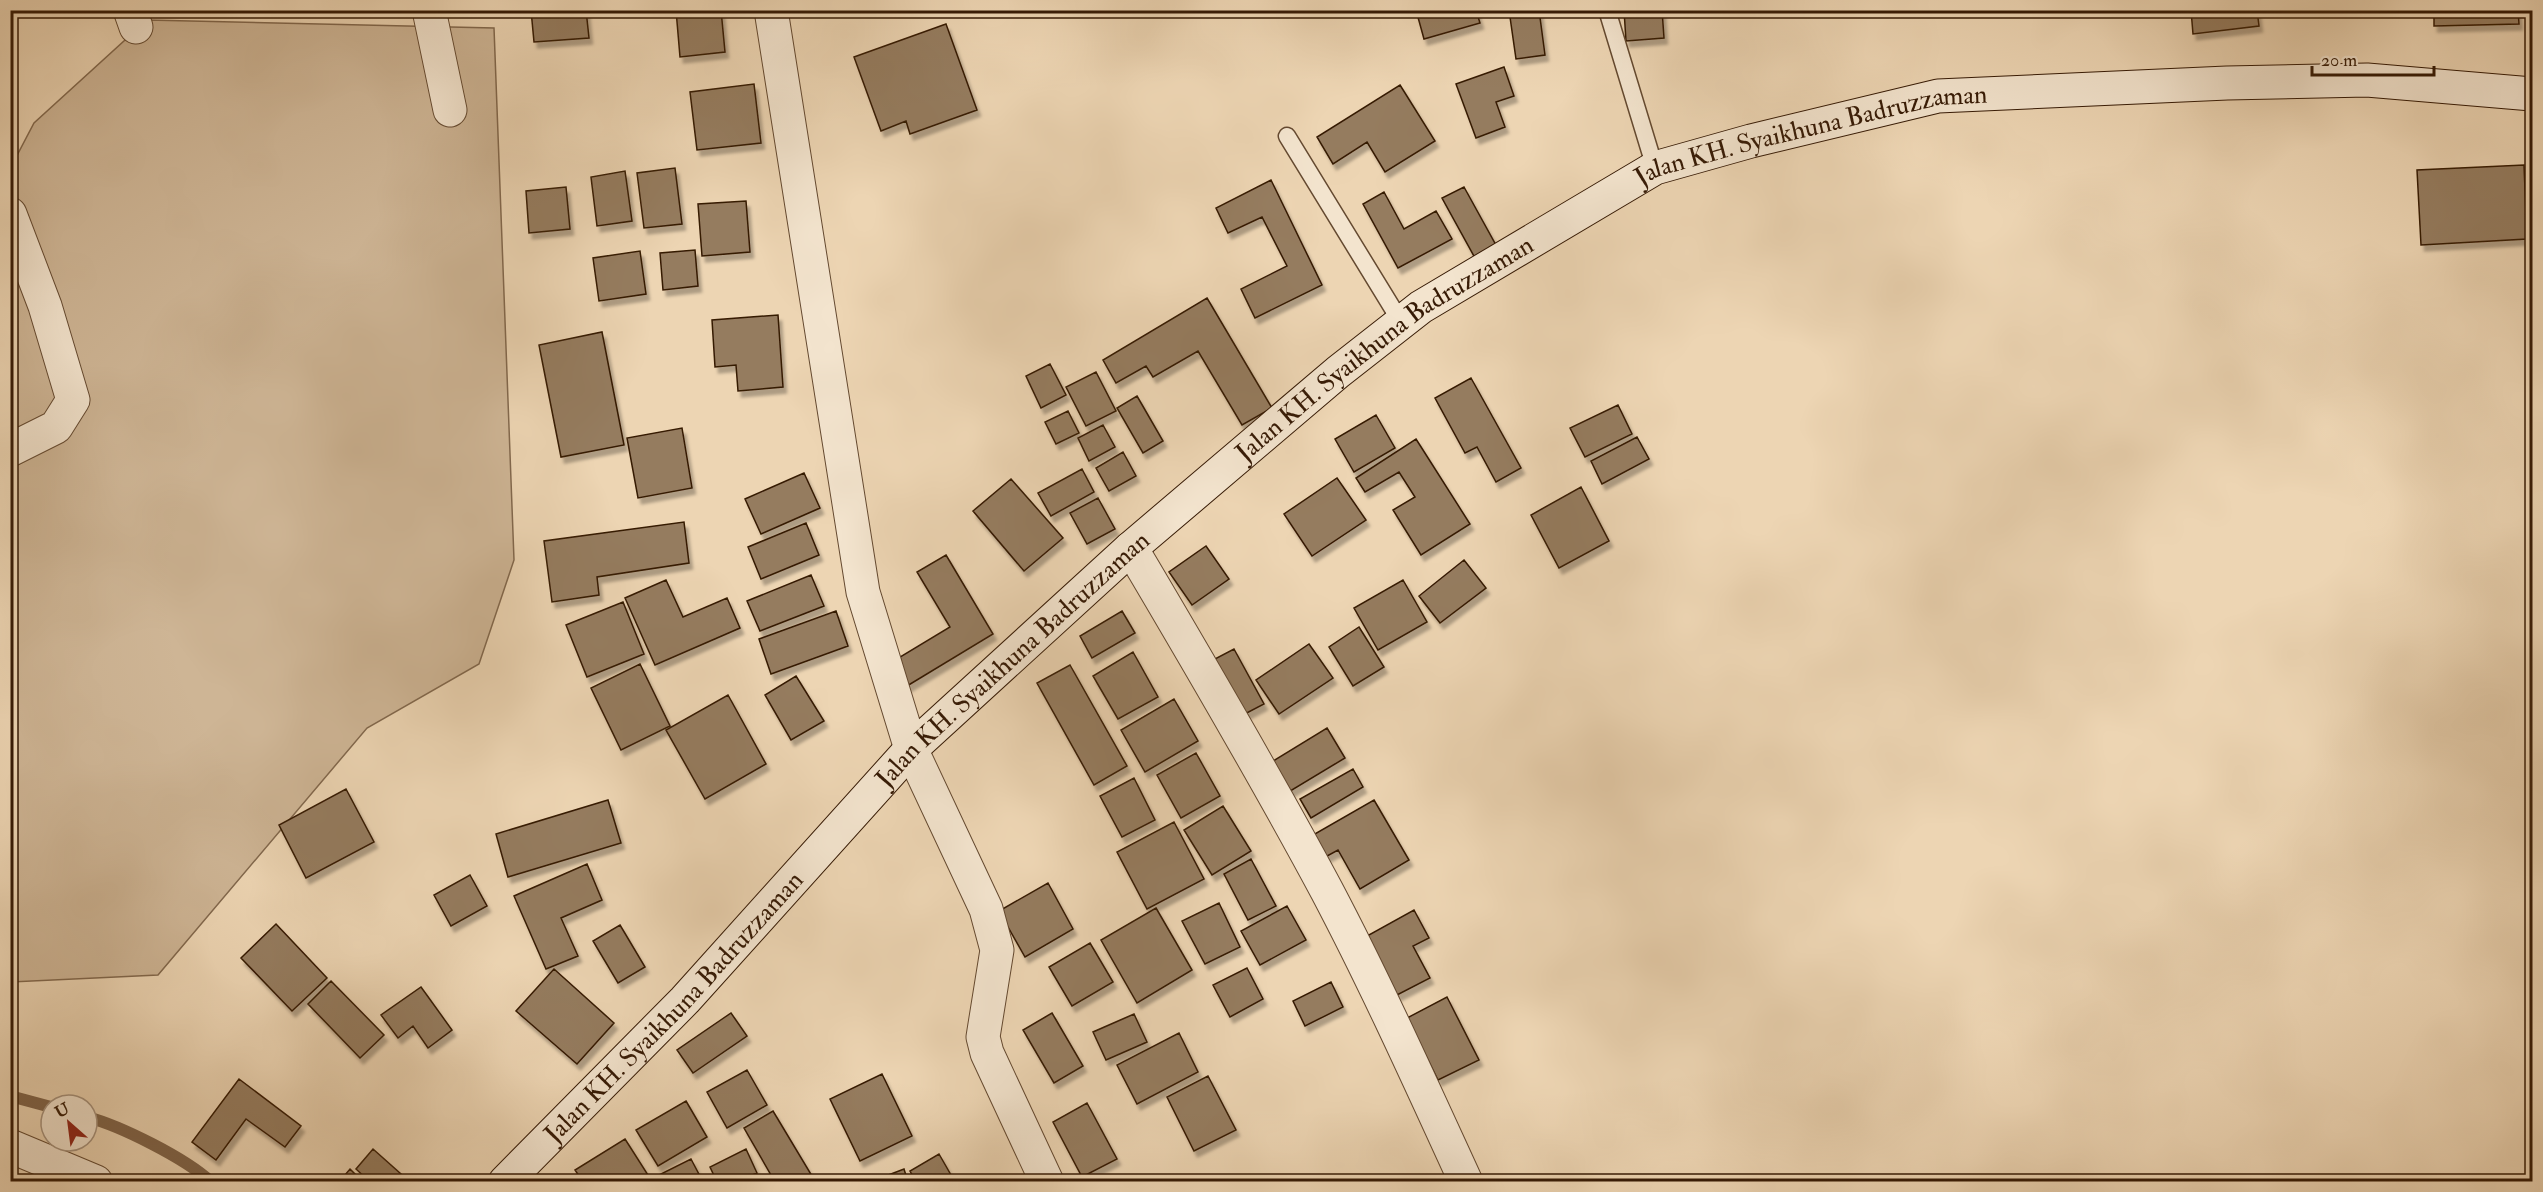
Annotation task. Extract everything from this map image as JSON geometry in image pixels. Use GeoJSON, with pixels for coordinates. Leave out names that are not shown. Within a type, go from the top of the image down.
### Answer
{"type":"FeatureCollection","features":[{"type":"Feature","properties":{"kind":"main road"},"geometry":{"type":"LineString","coordinates":[[429,10],[450,110]]}},
{"type":"Feature","properties":{"kind":"main road"},"geometry":{"type":"LineString","coordinates":[[771,10],[863,592],[911,749],[986,909],[997,950],[983,1037],[987,1053],[1047,1182]]}},
{"type":"Feature","properties":{"kind":"main road","name":"Jalan KH. Syaikhuna Badruzzaman"},"geometry":{"type":"LineString","coordinates":[[505,1182],[685,999],[911,749],[1131,548],[1338,372],[1420,307],[1655,168],[1750,141],[1938,96],[2227,83],[2367,80],[2532,94]]}},
{"type":"Feature","properties":{"kind":"main road"},"geometry":{"type":"LineString","coordinates":[[10,214],[45,306],[73,400],[56,427],[10,450]]}},
{"type":"Feature","properties":{"kind":"main road"},"geometry":{"type":"LineString","coordinates":[[1131,548],[1202,667],[1327,891],[1389,1014],[1466,1182]]}},
{"type":"Feature","properties":{"kind":"main road"},"geometry":{"type":"LineString","coordinates":[[10,1146],[96,1182]]}},
{"type":"Feature","properties":{"kind":"lane"},"geometry":{"type":"LineString","coordinates":[[1606,10],[1655,168]]}},
{"type":"Feature","properties":{"kind":"lane"},"geometry":{"type":"LineString","coordinates":[[1287,136],[1401,322]]}},
{"type":"Feature","properties":{"kind":"shaded area"},"geometry":{"type":"Polygon","coordinates":[[[147,20],[494,28],[514,560],[479,664],[367,728],[158,975],[11,982],[11,167],[34,123],[147,20]]]}},
{"type":"Feature","properties":{"kind":"building"},"geometry":{"type":"Polygon","coordinates":[[[531,10],[586,10],[589,38],[534,42],[531,10]]]}},
{"type":"Feature","properties":{"kind":"building"},"geometry":{"type":"Polygon","coordinates":[[[676,10],[721,10],[725,52],[680,57],[676,10]]]}},
{"type":"Feature","properties":{"kind":"building"},"geometry":{"type":"Polygon","coordinates":[[[1416,10],[1476,10],[1480,23],[1424,39],[1416,10]]]}},
{"type":"Feature","properties":{"kind":"building"},"geometry":{"type":"Polygon","coordinates":[[[1509,10],[1539,10],[1545,55],[1516,59],[1509,10]]]}},
{"type":"Feature","properties":{"kind":"building"},"geometry":{"type":"Polygon","coordinates":[[[1624,10],[1662,10],[1664,38],[1626,41],[1624,10]]]}},
{"type":"Feature","properties":{"kind":"building"},"geometry":{"type":"Polygon","coordinates":[[[2191,10],[2257,10],[2259,26],[2193,34],[2191,10]]]}},
{"type":"Feature","properties":{"kind":"building"},"geometry":{"type":"Polygon","coordinates":[[[2434,10],[2518,10],[2519,24],[2434,26],[2434,10]]]}},
{"type":"Feature","properties":{"kind":"building"},"geometry":{"type":"Polygon","coordinates":[[[946,24],[977,110],[910,134],[906,121],[881,131],[854,57],[946,24]]]}},
{"type":"Feature","properties":{"kind":"building"},"geometry":{"type":"Polygon","coordinates":[[[1504,67],[1514,96],[1496,102],[1505,127],[1476,138],[1456,84],[1504,67]]]}},
{"type":"Feature","properties":{"kind":"building"},"geometry":{"type":"Polygon","coordinates":[[[754,84],[761,143],[697,150],[690,92],[754,84]]]}},
{"type":"Feature","properties":{"kind":"building"},"geometry":{"type":"Polygon","coordinates":[[[1400,85],[1435,141],[1385,172],[1367,142],[1333,164],[1317,137],[1400,85]]]}},
{"type":"Feature","properties":{"kind":"building"},"geometry":{"type":"Polygon","coordinates":[[[2524,165],[2527,239],[2421,245],[2417,170],[2524,165]]]}},
{"type":"Feature","properties":{"kind":"building"},"geometry":{"type":"Polygon","coordinates":[[[675,168],[682,224],[644,228],[637,173],[675,168]]]}},
{"type":"Feature","properties":{"kind":"building"},"geometry":{"type":"Polygon","coordinates":[[[625,171],[632,221],[597,226],[591,177],[625,171]]]}},
{"type":"Feature","properties":{"kind":"building"},"geometry":{"type":"Polygon","coordinates":[[[1271,180],[1322,285],[1255,318],[1241,289],[1287,266],[1262,217],[1228,233],[1216,208],[1271,180]]]}},
{"type":"Feature","properties":{"kind":"building"},"geometry":{"type":"Polygon","coordinates":[[[566,187],[570,229],[529,233],[526,191],[566,187]]]}},
{"type":"Feature","properties":{"kind":"building"},"geometry":{"type":"Polygon","coordinates":[[[1464,187],[1497,247],[1475,258],[1442,198],[1464,187]]]}},
{"type":"Feature","properties":{"kind":"building"},"geometry":{"type":"Polygon","coordinates":[[[1384,192],[1404,229],[1436,211],[1452,239],[1398,268],[1363,204],[1384,192]]]}},
{"type":"Feature","properties":{"kind":"building"},"geometry":{"type":"Polygon","coordinates":[[[746,201],[750,252],[702,256],[698,204],[746,201]]]}},
{"type":"Feature","properties":{"kind":"building"},"geometry":{"type":"Polygon","coordinates":[[[695,250],[698,286],[663,290],[660,253],[695,250]]]}},
{"type":"Feature","properties":{"kind":"building"},"geometry":{"type":"Polygon","coordinates":[[[640,251],[646,294],[599,301],[593,258],[640,251]]]}},
{"type":"Feature","properties":{"kind":"building"},"geometry":{"type":"Polygon","coordinates":[[[1207,298],[1272,408],[1242,425],[1198,351],[1153,377],[1146,366],[1116,383],[1103,360],[1207,298]]]}},
{"type":"Feature","properties":{"kind":"building"},"geometry":{"type":"Polygon","coordinates":[[[778,315],[783,387],[738,391],[736,365],[715,367],[712,320],[778,315]]]}},
{"type":"Feature","properties":{"kind":"building"},"geometry":{"type":"Polygon","coordinates":[[[602,332],[624,445],[561,457],[539,345],[602,332]]]}},
{"type":"Feature","properties":{"kind":"building"},"geometry":{"type":"Polygon","coordinates":[[[1050,364],[1066,395],[1041,408],[1026,376],[1050,364]]]}},
{"type":"Feature","properties":{"kind":"building"},"geometry":{"type":"Polygon","coordinates":[[[1096,372],[1116,411],[1086,426],[1066,387],[1096,372]]]}},
{"type":"Feature","properties":{"kind":"building"},"geometry":{"type":"Polygon","coordinates":[[[1471,378],[1521,468],[1496,482],[1477,447],[1465,453],[1435,398],[1471,378]]]}},
{"type":"Feature","properties":{"kind":"building"},"geometry":{"type":"Polygon","coordinates":[[[1137,396],[1163,441],[1143,453],[1117,408],[1137,396]]]}},
{"type":"Feature","properties":{"kind":"building"},"geometry":{"type":"Polygon","coordinates":[[[1618,405],[1632,434],[1585,457],[1570,428],[1618,405]]]}},
{"type":"Feature","properties":{"kind":"building"},"geometry":{"type":"Polygon","coordinates":[[[1068,411],[1079,433],[1056,444],[1045,422],[1068,411]]]}},
{"type":"Feature","properties":{"kind":"building"},"geometry":{"type":"Polygon","coordinates":[[[1376,415],[1395,448],[1354,472],[1335,439],[1376,415]]]}},
{"type":"Feature","properties":{"kind":"building"},"geometry":{"type":"Polygon","coordinates":[[[1103,425],[1115,447],[1089,461],[1078,438],[1103,425]]]}},
{"type":"Feature","properties":{"kind":"building"},"geometry":{"type":"Polygon","coordinates":[[[682,428],[692,488],[638,498],[627,438],[682,428]]]}},
{"type":"Feature","properties":{"kind":"building"},"geometry":{"type":"Polygon","coordinates":[[[1637,437],[1649,459],[1602,484],[1591,461],[1637,437]]]}},
{"type":"Feature","properties":{"kind":"building"},"geometry":{"type":"Polygon","coordinates":[[[1416,439],[1470,524],[1421,555],[1393,510],[1415,497],[1399,472],[1365,492],[1356,478],[1416,439]]]}},
{"type":"Feature","properties":{"kind":"building"},"geometry":{"type":"Polygon","coordinates":[[[1123,452],[1136,476],[1109,491],[1096,468],[1123,452]]]}},
{"type":"Feature","properties":{"kind":"building"},"geometry":{"type":"Polygon","coordinates":[[[1082,469],[1094,492],[1051,516],[1038,493],[1082,469]]]}},
{"type":"Feature","properties":{"kind":"building"},"geometry":{"type":"Polygon","coordinates":[[[804,473],[820,508],[761,534],[745,499],[804,473]]]}},
{"type":"Feature","properties":{"kind":"building"},"geometry":{"type":"Polygon","coordinates":[[[1337,478],[1366,520],[1312,556],[1284,514],[1337,478]]]}},
{"type":"Feature","properties":{"kind":"building"},"geometry":{"type":"Polygon","coordinates":[[[1011,479],[1063,538],[1024,571],[973,511],[1011,479]]]}},
{"type":"Feature","properties":{"kind":"building"},"geometry":{"type":"Polygon","coordinates":[[[1581,487],[1609,541],[1559,568],[1531,515],[1581,487]]]}},
{"type":"Feature","properties":{"kind":"building"},"geometry":{"type":"Polygon","coordinates":[[[1098,498],[1115,529],[1087,544],[1070,513],[1098,498]]]}},
{"type":"Feature","properties":{"kind":"building"},"geometry":{"type":"Polygon","coordinates":[[[684,522],[689,563],[597,577],[599,595],[552,602],[544,541],[684,522]]]}},
{"type":"Feature","properties":{"kind":"building"},"geometry":{"type":"Polygon","coordinates":[[[806,523],[819,555],[761,579],[748,547],[806,523]]]}},
{"type":"Feature","properties":{"kind":"building"},"geometry":{"type":"Polygon","coordinates":[[[1206,546],[1229,579],[1192,605],[1169,572],[1206,546]]]}},
{"type":"Feature","properties":{"kind":"building"},"geometry":{"type":"Polygon","coordinates":[[[946,555],[993,634],[907,686],[900,657],[950,627],[917,572],[946,555]]]}},
{"type":"Feature","properties":{"kind":"building"},"geometry":{"type":"Polygon","coordinates":[[[1464,560],[1486,588],[1440,623],[1419,596],[1464,560]]]}},
{"type":"Feature","properties":{"kind":"building"},"geometry":{"type":"Polygon","coordinates":[[[811,575],[824,606],[760,631],[747,601],[811,575]]]}},
{"type":"Feature","properties":{"kind":"building"},"geometry":{"type":"Polygon","coordinates":[[[666,580],[683,617],[727,598],[740,628],[655,665],[625,598],[666,580]]]}},
{"type":"Feature","properties":{"kind":"building"},"geometry":{"type":"Polygon","coordinates":[[[1403,580],[1427,622],[1378,650],[1354,608],[1403,580]]]}},
{"type":"Feature","properties":{"kind":"building"},"geometry":{"type":"Polygon","coordinates":[[[623,602],[644,654],[587,677],[566,625],[623,602]]]}},
{"type":"Feature","properties":{"kind":"building"},"geometry":{"type":"Polygon","coordinates":[[[836,611],[848,646],[771,674],[759,639],[836,611]]]}},
{"type":"Feature","properties":{"kind":"building"},"geometry":{"type":"Polygon","coordinates":[[[1122,611],[1135,633],[1092,658],[1080,636],[1122,611]]]}},
{"type":"Feature","properties":{"kind":"building"},"geometry":{"type":"Polygon","coordinates":[[[1359,627],[1384,667],[1353,686],[1329,647],[1359,627]]]}},
{"type":"Feature","properties":{"kind":"building"},"geometry":{"type":"Polygon","coordinates":[[[1309,644],[1333,678],[1279,714],[1256,680],[1309,644]]]}},
{"type":"Feature","properties":{"kind":"building"},"geometry":{"type":"Polygon","coordinates":[[[1234,649],[1264,704],[1241,716],[1211,661],[1234,649]]]}},
{"type":"Feature","properties":{"kind":"building"},"geometry":{"type":"Polygon","coordinates":[[[1133,652],[1158,697],[1118,719],[1093,676],[1133,652]]]}},
{"type":"Feature","properties":{"kind":"building"},"geometry":{"type":"Polygon","coordinates":[[[640,664],[670,726],[621,750],[591,688],[640,664]]]}},
{"type":"Feature","properties":{"kind":"building"},"geometry":{"type":"Polygon","coordinates":[[[1070,665],[1127,766],[1094,785],[1037,683],[1070,665]]]}},
{"type":"Feature","properties":{"kind":"building"},"geometry":{"type":"Polygon","coordinates":[[[796,676],[824,721],[791,740],[765,695],[796,676]]]}},
{"type":"Feature","properties":{"kind":"building"},"geometry":{"type":"Polygon","coordinates":[[[728,695],[766,764],[705,799],[666,730],[728,695]]]}},
{"type":"Feature","properties":{"kind":"building"},"geometry":{"type":"Polygon","coordinates":[[[1174,699],[1198,741],[1145,772],[1121,730],[1174,699]]]}},
{"type":"Feature","properties":{"kind":"building"},"geometry":{"type":"Polygon","coordinates":[[[1327,728],[1345,758],[1282,796],[1265,766],[1327,728]]]}},
{"type":"Feature","properties":{"kind":"building"},"geometry":{"type":"Polygon","coordinates":[[[1196,753],[1220,796],[1181,818],[1157,775],[1196,753]]]}},
{"type":"Feature","properties":{"kind":"building"},"geometry":{"type":"Polygon","coordinates":[[[1353,769],[1363,787],[1311,818],[1300,799],[1353,769]]]}},
{"type":"Feature","properties":{"kind":"building"},"geometry":{"type":"Polygon","coordinates":[[[1134,778],[1155,820],[1122,837],[1100,796],[1134,778]]]}},
{"type":"Feature","properties":{"kind":"building"},"geometry":{"type":"Polygon","coordinates":[[[346,789],[374,842],[306,878],[279,825],[346,789]]]}},
{"type":"Feature","properties":{"kind":"building"},"geometry":{"type":"Polygon","coordinates":[[[608,800],[621,843],[508,877],[496,834],[608,800]]]}},
{"type":"Feature","properties":{"kind":"building"},"geometry":{"type":"Polygon","coordinates":[[[1374,800],[1409,860],[1360,889],[1338,850],[1318,861],[1306,839],[1374,800]]]}},
{"type":"Feature","properties":{"kind":"building"},"geometry":{"type":"Polygon","coordinates":[[[1223,806],[1251,851],[1212,875],[1184,830],[1223,806]]]}},
{"type":"Feature","properties":{"kind":"building"},"geometry":{"type":"Polygon","coordinates":[[[1174,822],[1204,879],[1147,909],[1117,852],[1174,822]]]}},
{"type":"Feature","properties":{"kind":"building"},"geometry":{"type":"Polygon","coordinates":[[[1251,859],[1276,906],[1248,920],[1224,874],[1251,859]]]}},
{"type":"Feature","properties":{"kind":"building"},"geometry":{"type":"Polygon","coordinates":[[[587,864],[602,900],[561,918],[578,956],[546,969],[514,896],[587,864]]]}},
{"type":"Feature","properties":{"kind":"building"},"geometry":{"type":"Polygon","coordinates":[[[470,875],[487,906],[451,926],[434,895],[470,875]]]}},
{"type":"Feature","properties":{"kind":"building"},"geometry":{"type":"Polygon","coordinates":[[[1048,883],[1073,929],[1025,957],[999,911],[1048,883]]]}},
{"type":"Feature","properties":{"kind":"building"},"geometry":{"type":"Polygon","coordinates":[[[1219,903],[1240,947],[1205,964],[1182,921],[1219,903]]]}},
{"type":"Feature","properties":{"kind":"building"},"geometry":{"type":"Polygon","coordinates":[[[1287,906],[1306,940],[1260,965],[1241,931],[1287,906]]]}},
{"type":"Feature","properties":{"kind":"building"},"geometry":{"type":"Polygon","coordinates":[[[1156,908],[1192,970],[1137,1003],[1101,940],[1156,908]]]}},
{"type":"Feature","properties":{"kind":"building"},"geometry":{"type":"Polygon","coordinates":[[[1414,910],[1429,938],[1413,946],[1430,978],[1397,995],[1367,936],[1414,910]]]}},
{"type":"Feature","properties":{"kind":"building"},"geometry":{"type":"Polygon","coordinates":[[[276,924],[327,978],[292,1011],[241,958],[276,924]]]}},
{"type":"Feature","properties":{"kind":"building"},"geometry":{"type":"Polygon","coordinates":[[[620,925],[645,967],[618,983],[593,941],[620,925]]]}},
{"type":"Feature","properties":{"kind":"building"},"geometry":{"type":"Polygon","coordinates":[[[1090,943],[1113,982],[1072,1006],[1049,967],[1090,943]]]}},
{"type":"Feature","properties":{"kind":"building"},"geometry":{"type":"Polygon","coordinates":[[[1247,968],[1263,999],[1230,1017],[1213,985],[1247,968]]]}},
{"type":"Feature","properties":{"kind":"building"},"geometry":{"type":"Polygon","coordinates":[[[554,969],[614,1023],[577,1064],[516,1011],[554,969]]]}},
{"type":"Feature","properties":{"kind":"building"},"geometry":{"type":"Polygon","coordinates":[[[331,981],[384,1035],[360,1058],[308,1004],[331,981]]]}},
{"type":"Feature","properties":{"kind":"building"},"geometry":{"type":"Polygon","coordinates":[[[1331,982],[1343,1007],[1305,1026],[1293,1001],[1331,982]]]}},
{"type":"Feature","properties":{"kind":"building"},"geometry":{"type":"Polygon","coordinates":[[[421,987],[452,1030],[428,1048],[413,1026],[398,1038],[381,1015],[421,987]]]}},
{"type":"Feature","properties":{"kind":"building"},"geometry":{"type":"Polygon","coordinates":[[[1447,997],[1479,1060],[1438,1080],[1407,1018],[1447,997]]]}},
{"type":"Feature","properties":{"kind":"building"},"geometry":{"type":"Polygon","coordinates":[[[731,1013],[747,1036],[693,1073],[677,1050],[731,1013]]]}},
{"type":"Feature","properties":{"kind":"building"},"geometry":{"type":"Polygon","coordinates":[[[1052,1013],[1083,1066],[1054,1083],[1023,1030],[1052,1013]]]}},
{"type":"Feature","properties":{"kind":"building"},"geometry":{"type":"Polygon","coordinates":[[[1134,1014],[1147,1042],[1106,1060],[1093,1032],[1134,1014]]]}},
{"type":"Feature","properties":{"kind":"building"},"geometry":{"type":"Polygon","coordinates":[[[1179,1033],[1198,1072],[1137,1104],[1117,1065],[1179,1033]]]}},
{"type":"Feature","properties":{"kind":"building"},"geometry":{"type":"Polygon","coordinates":[[[747,1070],[767,1105],[727,1128],[707,1092],[747,1070]]]}},
{"type":"Feature","properties":{"kind":"building"},"geometry":{"type":"Polygon","coordinates":[[[882,1074],[912,1136],[860,1161],[830,1099],[882,1074]]]}},
{"type":"Feature","properties":{"kind":"building"},"geometry":{"type":"Polygon","coordinates":[[[1208,1076],[1236,1130],[1194,1151],[1167,1097],[1208,1076]]]}},
{"type":"Feature","properties":{"kind":"building"},"geometry":{"type":"Polygon","coordinates":[[[239,1079],[301,1126],[285,1147],[246,1119],[216,1160],[192,1142],[239,1079]]]}},
{"type":"Feature","properties":{"kind":"building"},"geometry":{"type":"Polygon","coordinates":[[[686,1101],[707,1137],[658,1166],[636,1130],[686,1101]]]}},
{"type":"Feature","properties":{"kind":"building"},"geometry":{"type":"Polygon","coordinates":[[[1087,1103],[1117,1159],[1082,1177],[1053,1122],[1087,1103]]]}},
{"type":"Feature","properties":{"kind":"building"},"geometry":{"type":"Polygon","coordinates":[[[773,1111],[812,1176],[802,1182],[775,1182],[744,1128],[773,1111]]]}},
{"type":"Feature","properties":{"kind":"building"},"geometry":{"type":"Polygon","coordinates":[[[625,1139],[648,1175],[638,1182],[583,1182],[575,1170],[625,1139]]]}},
{"type":"Feature","properties":{"kind":"building"},"geometry":{"type":"Polygon","coordinates":[[[373,1149],[410,1182],[370,1182],[356,1169],[373,1149]]]}},
{"type":"Feature","properties":{"kind":"building"},"geometry":{"type":"Polygon","coordinates":[[[746,1149],[757,1173],[743,1179],[744,1182],[717,1182],[710,1167],[746,1149]]]}},
{"type":"Feature","properties":{"kind":"building"},"geometry":{"type":"Polygon","coordinates":[[[939,1154],[955,1182],[916,1182],[910,1171],[939,1154]]]}},
{"type":"Feature","properties":{"kind":"building"},"geometry":{"type":"Polygon","coordinates":[[[691,1159],[702,1180],[647,1182],[647,1181],[691,1159]]]}},
{"type":"Feature","properties":{"kind":"building"},"geometry":{"type":"Polygon","coordinates":[[[350,1169],[363,1182],[339,1182],[350,1169]]]}},
{"type":"Feature","properties":{"kind":"building"},"geometry":{"type":"Polygon","coordinates":[[[904,1169],[908,1182],[870,1182],[904,1169]]]}},
{"type":"Feature","properties":{"kind":"waterway"},"geometry":{"type":"LineString","coordinates":[[10,1096],[39,1104]]}},
{"type":"Feature","properties":{"kind":"waterway"},"geometry":{"type":"LineString","coordinates":[[99,1120],[152,1144],[185,1163],[211,1182]]}}]}
